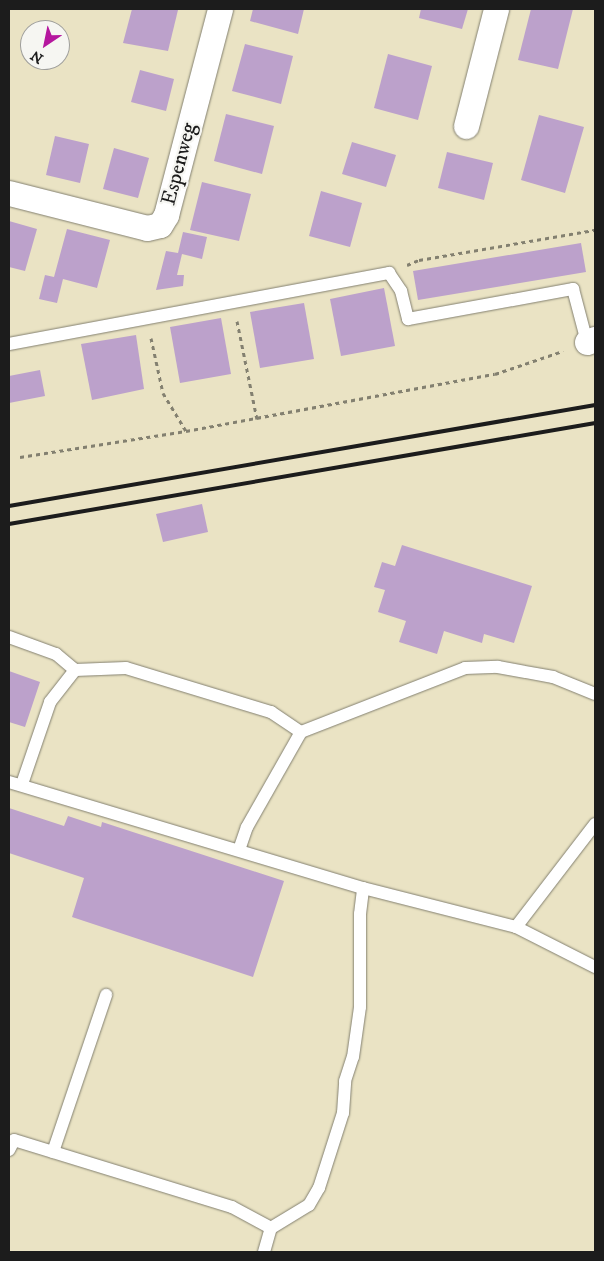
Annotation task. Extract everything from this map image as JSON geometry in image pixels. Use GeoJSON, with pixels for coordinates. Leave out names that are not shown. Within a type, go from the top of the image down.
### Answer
{"type":"FeatureCollection","features":[{"type":"Feature","properties":{"kind":"street","name":"Espenweg"},"geometry":{"type":"LineString","coordinates":[[9,193],[148,228],[160,225],[166,215],[220,9]]}},
{"type":"Feature","properties":{"kind":"street"},"geometry":{"type":"LineString","coordinates":[[466,126],[496,9]]}},
{"type":"Feature","properties":{"kind":"lane"},"geometry":{"type":"LineString","coordinates":[[9,344],[389,272],[402,292],[408,319],[573,288],[591,341]]}},
{"type":"Feature","properties":{"kind":"lane"},"geometry":{"type":"LineString","coordinates":[[9,637],[56,654],[75,670],[126,668],[271,712],[301,732]]}},
{"type":"Feature","properties":{"kind":"lane"},"geometry":{"type":"LineString","coordinates":[[239,850],[247,827],[301,732],[465,668],[498,667],[553,677],[595,694]]}},
{"type":"Feature","properties":{"kind":"lane"},"geometry":{"type":"LineString","coordinates":[[22,784],[50,702],[75,670]]}},
{"type":"Feature","properties":{"kind":"lane"},"geometry":{"type":"LineString","coordinates":[[9,782],[22,784],[363,888],[516,927],[595,967]]}},
{"type":"Feature","properties":{"kind":"lane"},"geometry":{"type":"LineString","coordinates":[[516,927],[595,824]]}},
{"type":"Feature","properties":{"kind":"lane"},"geometry":{"type":"LineString","coordinates":[[264,1252],[271,1228],[309,1205],[319,1188],[343,1113],[346,1081],[353,1057],[360,1007],[360,914],[363,888]]}},
{"type":"Feature","properties":{"kind":"lane"},"geometry":{"type":"LineString","coordinates":[[53,1152],[106,995]]}},
{"type":"Feature","properties":{"kind":"lane"},"geometry":{"type":"LineString","coordinates":[[9,1150],[14,1140],[232,1207],[271,1228]]}},
{"type":"Feature","properties":{"kind":"path"},"geometry":{"type":"LineString","coordinates":[[389,272],[419,260],[595,230]]}},
{"type":"Feature","properties":{"kind":"path"},"geometry":{"type":"LineString","coordinates":[[234,302],[256,418]]}},
{"type":"Feature","properties":{"kind":"path"},"geometry":{"type":"LineString","coordinates":[[146,318],[163,394],[186,431]]}},
{"type":"Feature","properties":{"kind":"path"},"geometry":{"type":"LineString","coordinates":[[20,458],[186,431],[495,374],[591,341]]}},
{"type":"Feature","properties":{"kind":"building"},"geometry":{"type":"Polygon","coordinates":[[[132,9],[178,10],[168,51],[123,43],[132,9]]]}},
{"type":"Feature","properties":{"kind":"building"},"geometry":{"type":"Polygon","coordinates":[[[253,9],[304,9],[298,34],[250,21],[253,9]]]}},
{"type":"Feature","properties":{"kind":"building"},"geometry":{"type":"Polygon","coordinates":[[[421,9],[468,9],[462,29],[419,18],[421,9]]]}},
{"type":"Feature","properties":{"kind":"building"},"geometry":{"type":"Polygon","coordinates":[[[531,9],[573,9],[558,69],[518,60],[531,9]]]}},
{"type":"Feature","properties":{"kind":"building"},"geometry":{"type":"Polygon","coordinates":[[[245,44],[293,56],[281,104],[232,91],[245,44]]]}},
{"type":"Feature","properties":{"kind":"building"},"geometry":{"type":"Polygon","coordinates":[[[388,54],[432,66],[418,120],[374,108],[388,54]]]}},
{"type":"Feature","properties":{"kind":"building"},"geometry":{"type":"Polygon","coordinates":[[[140,70],[174,79],[166,111],[131,102],[140,70]]]}},
{"type":"Feature","properties":{"kind":"building"},"geometry":{"type":"Polygon","coordinates":[[[226,114],[274,126],[262,174],[214,161],[226,114]]]}},
{"type":"Feature","properties":{"kind":"building"},"geometry":{"type":"Polygon","coordinates":[[[539,115],[584,127],[565,193],[521,180],[539,115]]]}},
{"type":"Feature","properties":{"kind":"building"},"geometry":{"type":"Polygon","coordinates":[[[55,136],[89,144],[80,183],[46,175],[55,136]]]}},
{"type":"Feature","properties":{"kind":"building"},"geometry":{"type":"Polygon","coordinates":[[[352,142],[396,155],[386,187],[342,174],[352,142]]]}},
{"type":"Feature","properties":{"kind":"building"},"geometry":{"type":"Polygon","coordinates":[[[114,148],[149,158],[138,198],[103,189],[114,148]]]}},
{"type":"Feature","properties":{"kind":"building"},"geometry":{"type":"Polygon","coordinates":[[[447,152],[493,163],[484,200],[438,188],[447,152]]]}},
{"type":"Feature","properties":{"kind":"building"},"geometry":{"type":"Polygon","coordinates":[[[202,182],[251,194],[239,241],[190,230],[202,182]]]}},
{"type":"Feature","properties":{"kind":"building"},"geometry":{"type":"Polygon","coordinates":[[[321,191],[362,203],[350,247],[309,236],[321,191]]]}},
{"type":"Feature","properties":{"kind":"building"},"geometry":{"type":"Polygon","coordinates":[[[9,221],[37,229],[25,271],[9,267],[9,221]]]}},
{"type":"Feature","properties":{"kind":"building"},"geometry":{"type":"Polygon","coordinates":[[[67,229],[110,240],[97,288],[63,279],[57,303],[39,299],[45,275],[54,277],[67,229]]]}},
{"type":"Feature","properties":{"kind":"building"},"geometry":{"type":"Polygon","coordinates":[[[183,232],[207,237],[202,259],[182,254],[177,275],[184,275],[183,286],[156,290],[166,251],[178,253],[183,232]]]}},
{"type":"Feature","properties":{"kind":"building"},"geometry":{"type":"Polygon","coordinates":[[[581,243],[586,272],[418,300],[413,271],[581,243]]]}},
{"type":"Feature","properties":{"kind":"building"},"geometry":{"type":"Polygon","coordinates":[[[384,288],[395,346],[341,356],[330,299],[384,288]]]}},
{"type":"Feature","properties":{"kind":"building"},"geometry":{"type":"Polygon","coordinates":[[[304,303],[314,359],[260,368],[250,312],[304,303]]]}},
{"type":"Feature","properties":{"kind":"building"},"geometry":{"type":"Polygon","coordinates":[[[221,318],[231,374],[180,383],[170,327],[221,318]]]}},
{"type":"Feature","properties":{"kind":"building"},"geometry":{"type":"Polygon","coordinates":[[[136,335],[144,389],[92,400],[81,344],[136,335]]]}},
{"type":"Feature","properties":{"kind":"building"},"geometry":{"type":"Polygon","coordinates":[[[40,370],[45,396],[9,403],[9,376],[40,370]]]}},
{"type":"Feature","properties":{"kind":"building"},"geometry":{"type":"Polygon","coordinates":[[[202,504],[208,532],[163,542],[156,514],[202,504]]]}},
{"type":"Feature","properties":{"kind":"building"},"geometry":{"type":"Polygon","coordinates":[[[402,545],[532,586],[514,643],[484,634],[482,643],[444,631],[437,654],[399,642],[406,621],[378,612],[385,590],[374,587],[382,562],[395,566],[402,545]]]}},
{"type":"Feature","properties":{"kind":"building"},"geometry":{"type":"Polygon","coordinates":[[[9,671],[40,682],[25,727],[9,722],[9,671]]]}},
{"type":"Feature","properties":{"kind":"building"},"geometry":{"type":"Polygon","coordinates":[[[9,808],[64,826],[68,816],[101,827],[102,822],[284,881],[253,977],[72,917],[84,878],[9,853],[9,808]]]}},
{"type":"Feature","properties":{"kind":"railway"},"geometry":{"type":"LineString","coordinates":[[9,506],[595,405]]}},
{"type":"Feature","properties":{"kind":"railway"},"geometry":{"type":"LineString","coordinates":[[9,524],[595,423]]}}]}
